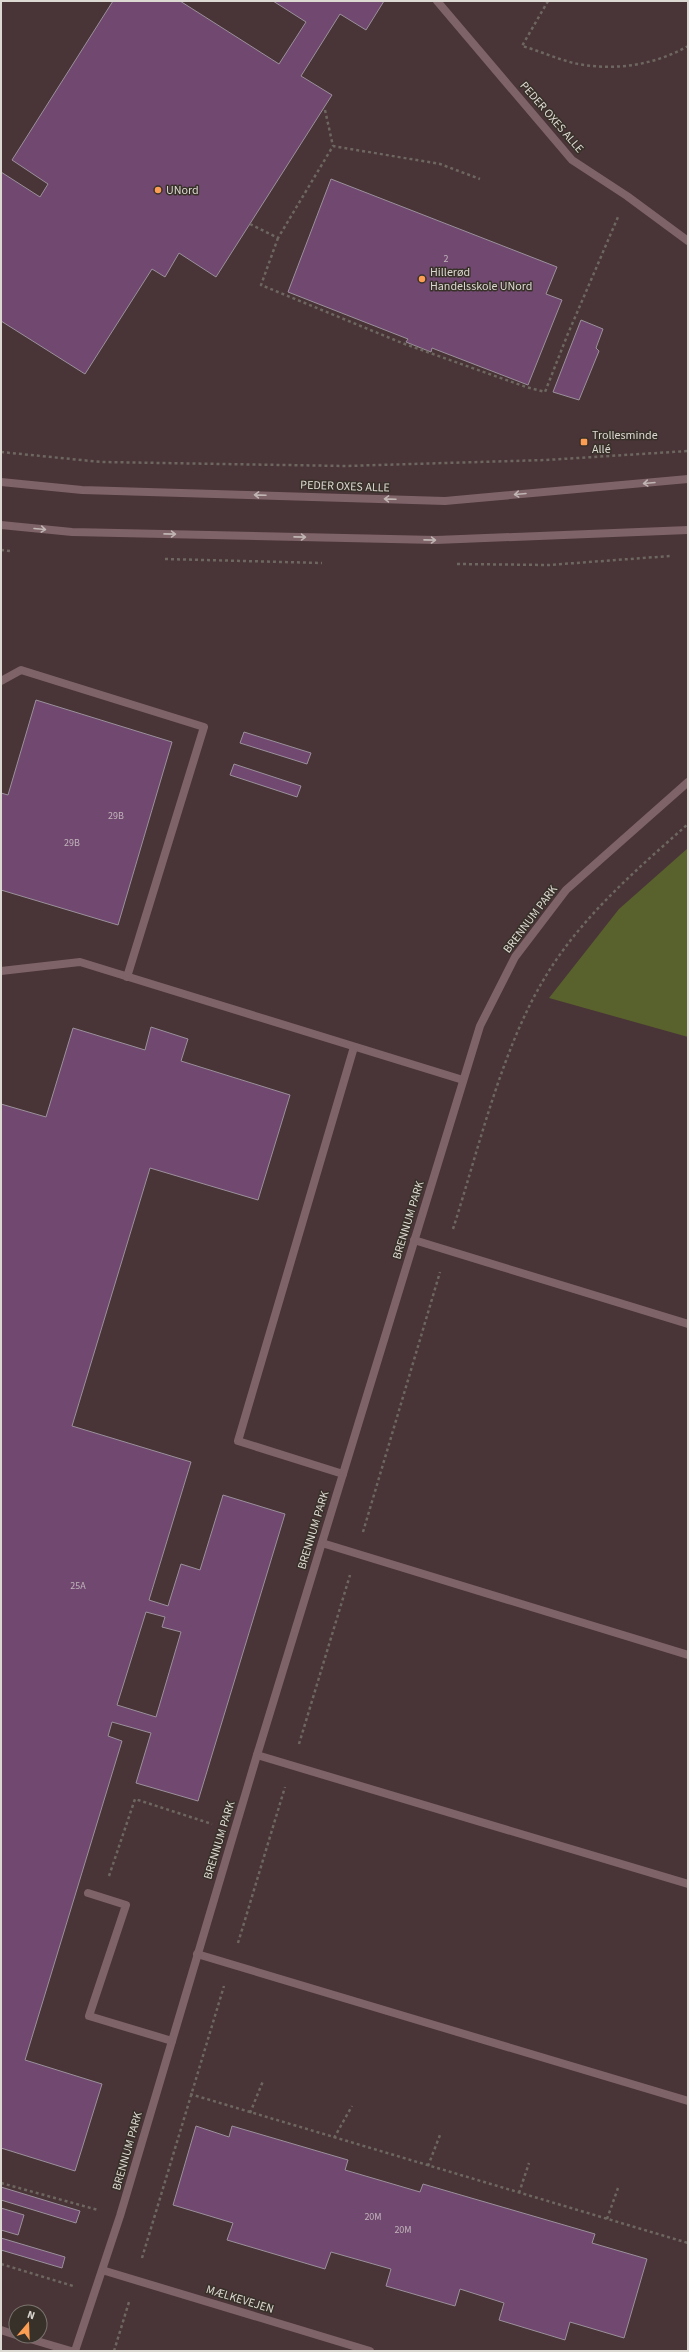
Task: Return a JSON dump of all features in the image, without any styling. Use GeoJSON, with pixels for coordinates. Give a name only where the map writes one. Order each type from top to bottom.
{"type":"FeatureCollection","features":[{"type":"Feature","properties":{"kind":"street","name":"PEDER OXES ALLE"},"geometry":{"type":"LineString","coordinates":[[437,1],[572,160],[627,196],[688,241]]}},
{"type":"Feature","properties":{"kind":"street","name":"PEDER OXES ALLE"},"geometry":{"type":"LineString","coordinates":[[1,482],[82,490],[444,501],[688,480]]}},
{"type":"Feature","properties":{"kind":"street"},"geometry":{"type":"LineString","coordinates":[[1,526],[72,532],[436,540],[688,530]]}},
{"type":"Feature","properties":{"kind":"street"},"geometry":{"type":"LineString","coordinates":[[1,682],[21,670],[204,727],[127,977]]}},
{"type":"Feature","properties":{"kind":"street","name":"BRENNUM PARK"},"geometry":{"type":"LineString","coordinates":[[75,2351],[96,2293],[120,2216],[234,1830],[480,1026],[515,957],[566,890],[688,782]]}},
{"type":"Feature","properties":{"kind":"street"},"geometry":{"type":"LineString","coordinates":[[1,971],[80,962],[463,1080]]}},
{"type":"Feature","properties":{"kind":"street"},"geometry":{"type":"LineString","coordinates":[[343,1474],[238,1441],[354,1047]]}},
{"type":"Feature","properties":{"kind":"street"},"geometry":{"type":"LineString","coordinates":[[414,1240],[688,1324]]}},
{"type":"Feature","properties":{"kind":"street"},"geometry":{"type":"LineString","coordinates":[[322,1543],[688,1655]]}},
{"type":"Feature","properties":{"kind":"street"},"geometry":{"type":"LineString","coordinates":[[257,1755],[688,1884]]}},
{"type":"Feature","properties":{"kind":"street"},"geometry":{"type":"LineString","coordinates":[[88,1893],[126,1905],[89,2016],[172,2041]]}},
{"type":"Feature","properties":{"kind":"street"},"geometry":{"type":"LineString","coordinates":[[197,1954],[688,2101]]}},
{"type":"Feature","properties":{"kind":"street","name":"MÆLKEVEJEN"},"geometry":{"type":"LineString","coordinates":[[102,2270],[370,2351]]}},
{"type":"Feature","properties":{"kind":"street"},"geometry":{"type":"LineString","coordinates":[[47,2344],[71,2351]]}},
{"type":"Feature","properties":{"kind":"path"},"geometry":{"type":"LineString","coordinates":[[548,1],[522,46],[578,64],[617,67],[642,64],[688,46]]}},
{"type":"Feature","properties":{"kind":"path"},"geometry":{"type":"LineString","coordinates":[[325,110],[334,146],[278,238],[261,285],[402,343],[526,387],[546,392],[567,336],[627,196]]}},
{"type":"Feature","properties":{"kind":"path"},"geometry":{"type":"LineString","coordinates":[[334,146],[440,164],[480,179]]}},
{"type":"Feature","properties":{"kind":"path"},"geometry":{"type":"LineString","coordinates":[[250,224],[278,238]]}},
{"type":"Feature","properties":{"kind":"path"},"geometry":{"type":"LineString","coordinates":[[1,452],[101,462],[345,466],[546,460],[688,451]]}},
{"type":"Feature","properties":{"kind":"path"},"geometry":{"type":"LineString","coordinates":[[102,1897],[135,1799],[234,1830]]}},
{"type":"Feature","properties":{"kind":"path"},"geometry":{"type":"LineString","coordinates":[[250,2113],[263,2081]]}},
{"type":"Feature","properties":{"kind":"path"},"geometry":{"type":"LineString","coordinates":[[190,2094],[688,2243]]}},
{"type":"Feature","properties":{"kind":"path"},"geometry":{"type":"LineString","coordinates":[[334,2138],[352,2106]]}},
{"type":"Feature","properties":{"kind":"path"},"geometry":{"type":"LineString","coordinates":[[428,2166],[440,2135]]}},
{"type":"Feature","properties":{"kind":"path"},"geometry":{"type":"LineString","coordinates":[[519,2193],[529,2163]]}},
{"type":"Feature","properties":{"kind":"path"},"geometry":{"type":"LineString","coordinates":[[1,2183],[120,2216]]}},
{"type":"Feature","properties":{"kind":"path"},"geometry":{"type":"LineString","coordinates":[[607,2219],[618,2188]]}},
{"type":"Feature","properties":{"kind":"path"},"geometry":{"type":"LineString","coordinates":[[1,2264],[96,2293]]}},
{"type":"Feature","properties":{"kind":"shaded area"},"geometry":{"type":"Polygon","coordinates":[[[1,1],[688,1],[688,2351],[1,2351],[1,1]]]}},
{"type":"Feature","properties":{"kind":"green space"},"geometry":{"type":"Polygon","coordinates":[[[688,848],[688,1037],[549,998],[619,909],[688,848]]]}},
{"type":"Feature","properties":{"kind":"building","name":"UNord"},"geometry":{"type":"Polygon","coordinates":[[[113,1],[180,1],[279,64],[306,22],[273,1],[384,1],[366,30],[340,14],[301,76],[332,95],[216,277],[179,253],[165,277],[152,269],[85,374],[1,321],[1,172],[40,197],[48,184],[12,160],[113,1]]]}},
{"type":"Feature","properties":{"kind":"building","name":"Hillerød Handelsskole UNord"},"geometry":{"type":"Polygon","coordinates":[[[331,179],[557,267],[546,294],[562,300],[528,385],[432,348],[431,352],[406,342],[408,339],[288,292],[331,179]]]}},
{"type":"Feature","properties":{"kind":"building"},"geometry":{"type":"Polygon","coordinates":[[[581,320],[603,329],[596,348],[599,351],[579,400],[553,392],[581,320]]]}},
{"type":"Feature","properties":{"kind":"building"},"geometry":{"type":"Polygon","coordinates":[[[36,700],[172,742],[118,925],[1,890],[1,793],[8,795],[36,700]]]}},
{"type":"Feature","properties":{"kind":"building"},"geometry":{"type":"Polygon","coordinates":[[[244,732],[311,753],[307,764],[240,743],[244,732]]]}},
{"type":"Feature","properties":{"kind":"building"},"geometry":{"type":"Polygon","coordinates":[[[234,764],[301,786],[297,797],[230,775],[234,764]]]}},
{"type":"Feature","properties":{"kind":"building"},"geometry":{"type":"Polygon","coordinates":[[[151,1027],[188,1039],[181,1061],[290,1095],[258,1200],[150,1168],[72,1426],[191,1462],[149,1600],[168,1606],[181,1564],[200,1570],[223,1495],[285,1514],[198,1801],[136,1783],[151,1733],[112,1722],[108,1736],[122,1741],[25,2060],[102,2084],[75,2171],[1,2148],[1,1104],[46,1117],[73,1028],[145,1050],[151,1027]],[[146,1612],[117,1705],[156,1717],[181,1632],[162,1627],[165,1617],[146,1612]]]}},
{"type":"Feature","properties":{"kind":"building"},"geometry":{"type":"Polygon","coordinates":[[[196,2126],[229,2137],[232,2126],[348,2160],[345,2170],[420,2192],[423,2184],[595,2234],[592,2243],[647,2259],[624,2338],[570,2322],[565,2340],[499,2320],[504,2303],[460,2289],[455,2306],[386,2286],[391,2269],[331,2252],[325,2269],[227,2240],[233,2223],[173,2205],[196,2126]]]}},
{"type":"Feature","properties":{"kind":"building"},"geometry":{"type":"Polygon","coordinates":[[[1,2187],[80,2211],[76,2223],[1,2200],[1,2187]]]}},
{"type":"Feature","properties":{"kind":"building"},"geometry":{"type":"Polygon","coordinates":[[[1,2208],[24,2215],[18,2235],[1,2230],[1,2208]]]}},
{"type":"Feature","properties":{"kind":"building"},"geometry":{"type":"Polygon","coordinates":[[[1,2238],[65,2257],[62,2268],[1,2250],[1,2238]]]}},
{"type":"Feature","properties":{"kind":"place","name":"UNord"},"geometry":{"type":"Point","coordinates":[158,190]}},
{"type":"Feature","properties":{"kind":"place","name":"Hillerød Handelsskole UNord"},"geometry":{"type":"Point","coordinates":[422,279]}},
{"type":"Feature","properties":{"kind":"place","name":"Trollesminde Allé"},"geometry":{"type":"Point","coordinates":[584,442]}}]}
